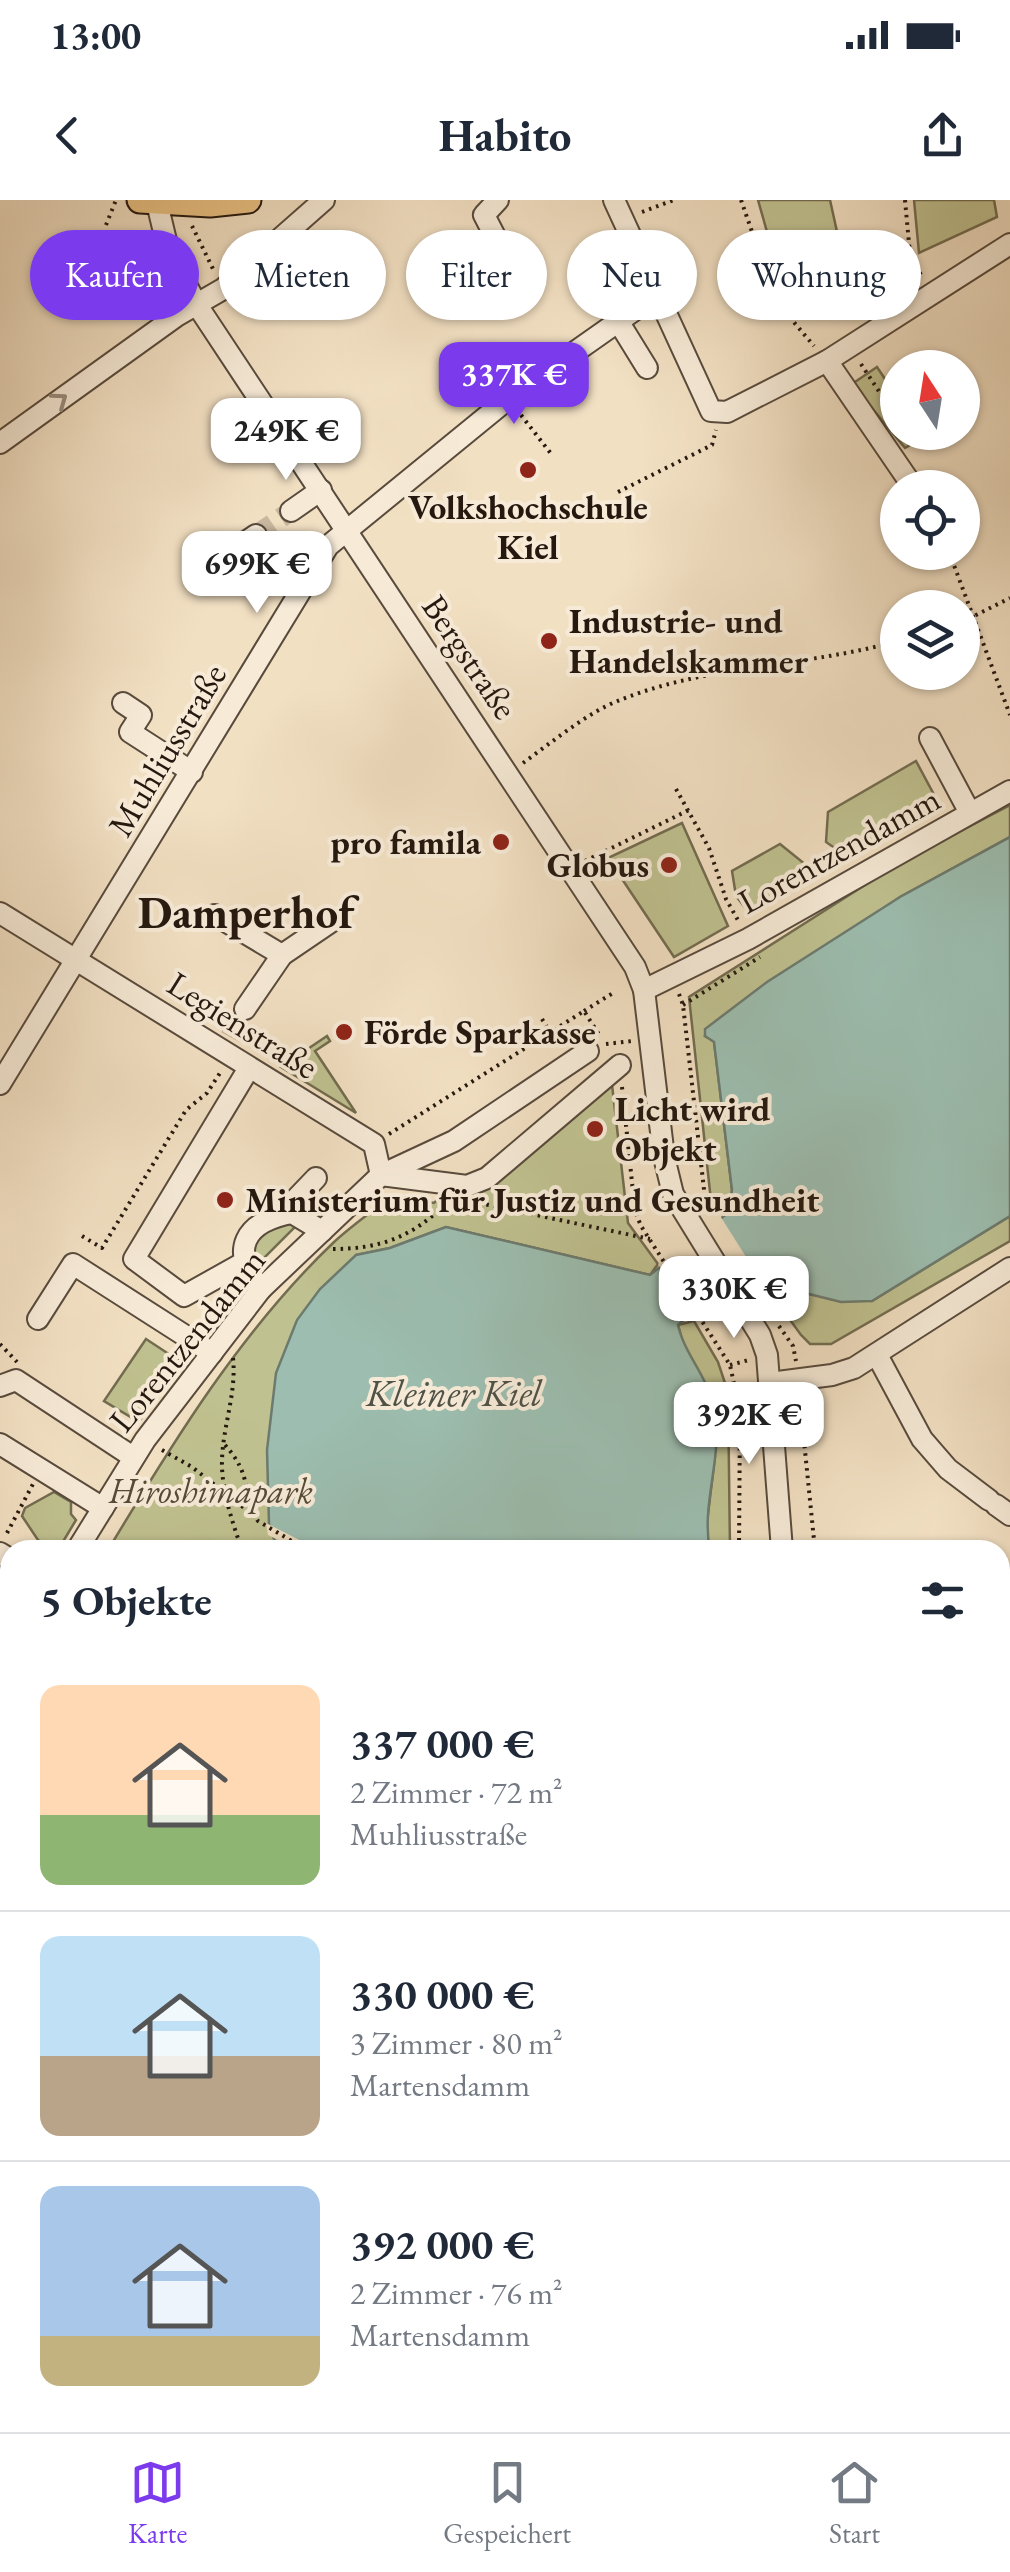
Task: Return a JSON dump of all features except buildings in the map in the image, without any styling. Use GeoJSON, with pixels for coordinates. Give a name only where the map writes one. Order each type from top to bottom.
{"type":"FeatureCollection","features":[{"type":"Feature","properties":{"kind":"main road"},"geometry":{"type":"LineString","coordinates":[[149,201],[187,204],[248,200]]}},
{"type":"Feature","properties":{"kind":"street"},"geometry":{"type":"LineString","coordinates":[[290,230],[324,200]]}},
{"type":"Feature","properties":{"kind":"street"},"geometry":{"type":"LineString","coordinates":[[492,230],[484,215],[498,200]]}},
{"type":"Feature","properties":{"kind":"street","name":"Bergstraße"},"geometry":{"type":"LineString","coordinates":[[149,201],[160,230]]}},
{"type":"Feature","properties":{"kind":"street"},"geometry":{"type":"LineString","coordinates":[[668,320],[714,419],[827,362],[1010,244]]}},
{"type":"Feature","properties":{"kind":"street","name":"Bergstraße"},"geometry":{"type":"LineString","coordinates":[[199,308],[624,945],[644,990],[672,1194],[760,1335],[767,1355],[781,1540]]}},
{"type":"Feature","properties":{"kind":"street"},"geometry":{"type":"LineString","coordinates":[[0,443],[176,320]]}},
{"type":"Feature","properties":{"kind":"street","name":"Muhliusstraße"},"geometry":{"type":"LineString","coordinates":[[0,1084],[328,546],[508,399],[621,320]]}},
{"type":"Feature","properties":{"kind":"street"},"geometry":{"type":"LineString","coordinates":[[618,322],[647,368]]}},
{"type":"Feature","properties":{"kind":"street"},"geometry":{"type":"LineString","coordinates":[[827,362],[901,470]]}},
{"type":"Feature","properties":{"kind":"street"},"geometry":{"type":"LineString","coordinates":[[290,511],[322,490]]}},
{"type":"Feature","properties":{"kind":"street"},"geometry":{"type":"LineString","coordinates":[[209,567],[256,535]]}},
{"type":"Feature","properties":{"kind":"street"},"geometry":{"type":"LineString","coordinates":[[122,703],[141,715],[130,732],[192,772]]}},
{"type":"Feature","properties":{"kind":"street"},"geometry":{"type":"LineString","coordinates":[[930,738],[970,813]]}},
{"type":"Feature","properties":{"kind":"street","name":"Lorentzendamm"},"geometry":{"type":"LineString","coordinates":[[644,990],[748,939],[1010,791]]}},
{"type":"Feature","properties":{"kind":"street","name":"Legienstraße"},"geometry":{"type":"LineString","coordinates":[[0,912],[233,1053],[374,1144]]}},
{"type":"Feature","properties":{"kind":"street"},"geometry":{"type":"LineString","coordinates":[[215,914],[282,954]]}},
{"type":"Feature","properties":{"kind":"street"},"geometry":{"type":"LineString","coordinates":[[245,1009],[282,954],[335,918]]}},
{"type":"Feature","properties":{"kind":"street","name":"Lorentzendamm"},"geometry":{"type":"LineString","coordinates":[[83,1540],[139,1449],[222,1352],[261,1289],[323,1240],[381,1176],[454,1141],[597,1048]]}},
{"type":"Feature","properties":{"kind":"street"},"geometry":{"type":"LineString","coordinates":[[233,1053],[134,1259],[184,1296],[243,1262]]}},
{"type":"Feature","properties":{"kind":"street"},"geometry":{"type":"LineString","coordinates":[[374,1144],[381,1176],[467,1186],[487,1178],[620,1065]]}},
{"type":"Feature","properties":{"kind":"street"},"geometry":{"type":"LineString","coordinates":[[292,1214],[293,1202],[316,1178]]}},
{"type":"Feature","properties":{"kind":"street"},"geometry":{"type":"LineString","coordinates":[[261,1289],[248,1275],[243,1262],[246,1238],[269,1218],[292,1214],[323,1240]]}},
{"type":"Feature","properties":{"kind":"street"},"geometry":{"type":"LineString","coordinates":[[38,1319],[73,1264],[222,1352]]}},
{"type":"Feature","properties":{"kind":"street"},"geometry":{"type":"LineString","coordinates":[[770,1383],[832,1375],[854,1368],[1010,1268]]}},
{"type":"Feature","properties":{"kind":"street"},"geometry":{"type":"LineString","coordinates":[[877,1355],[922,1438],[948,1469],[998,1507]]}},
{"type":"Feature","properties":{"kind":"street"},"geometry":{"type":"LineString","coordinates":[[0,1386],[16,1380],[139,1449]]}},
{"type":"Feature","properties":{"kind":"street"},"geometry":{"type":"LineString","coordinates":[[0,1444],[103,1508]]}},
{"type":"Feature","properties":{"kind":"path"},"geometry":{"type":"LineString","coordinates":[[106,225],[116,200]]}},
{"type":"Feature","properties":{"kind":"path"},"geometry":{"type":"LineString","coordinates":[[619,210],[674,200]]}},
{"type":"Feature","properties":{"kind":"path"},"geometry":{"type":"LineString","coordinates":[[743,200],[776,301],[827,362]]}},
{"type":"Feature","properties":{"kind":"path"},"geometry":{"type":"LineString","coordinates":[[905,200],[910,254],[932,294]]}},
{"type":"Feature","properties":{"kind":"path"},"geometry":{"type":"LineString","coordinates":[[187,204],[194,230],[219,281]]}},
{"type":"Feature","properties":{"kind":"path"},"geometry":{"type":"LineString","coordinates":[[850,348],[880,393]]}},
{"type":"Feature","properties":{"kind":"path"},"geometry":{"type":"LineString","coordinates":[[508,399],[552,455]]}},
{"type":"Feature","properties":{"kind":"path"},"geometry":{"type":"LineString","coordinates":[[618,492],[712,445],[714,419]]}},
{"type":"Feature","properties":{"kind":"path"},"geometry":{"type":"LineString","coordinates":[[980,615],[1010,598]]}},
{"type":"Feature","properties":{"kind":"path"},"geometry":{"type":"LineString","coordinates":[[980,640],[1010,715]]}},
{"type":"Feature","properties":{"kind":"path"},"geometry":{"type":"LineString","coordinates":[[510,772],[616,701],[731,669],[880,644]]}},
{"type":"Feature","properties":{"kind":"path"},"geometry":{"type":"LineString","coordinates":[[676,789],[709,848],[726,899],[748,939]]}},
{"type":"Feature","properties":{"kind":"path"},"geometry":{"type":"LineString","coordinates":[[572,867],[689,810]]}},
{"type":"Feature","properties":{"kind":"path"},"geometry":{"type":"LineString","coordinates":[[673,975],[684,1005],[707,1212]]}},
{"type":"Feature","properties":{"kind":"path"},"geometry":{"type":"LineString","coordinates":[[374,1144],[613,993]]}},
{"type":"Feature","properties":{"kind":"path"},"geometry":{"type":"LineString","coordinates":[[584,1010],[597,1048]]}},
{"type":"Feature","properties":{"kind":"path"},"geometry":{"type":"LineString","coordinates":[[542,1019],[550,1032]]}},
{"type":"Feature","properties":{"kind":"path"},"geometry":{"type":"LineString","coordinates":[[527,1030],[535,1042]]}},
{"type":"Feature","properties":{"kind":"path"},"geometry":{"type":"LineString","coordinates":[[673,1038],[687,1036]]}},
{"type":"Feature","properties":{"kind":"path"},"geometry":{"type":"LineString","coordinates":[[619,1042],[631,1041]]}},
{"type":"Feature","properties":{"kind":"path"},"geometry":{"type":"LineString","coordinates":[[82,1236],[102,1248],[186,1110],[207,1093],[233,1053]]}},
{"type":"Feature","properties":{"kind":"path"},"geometry":{"type":"LineString","coordinates":[[620,1065],[635,1211],[730,1366],[740,1412],[739,1540]]}},
{"type":"Feature","properties":{"kind":"path"},"geometry":{"type":"LineString","coordinates":[[470,1201],[650,1239]]}},
{"type":"Feature","properties":{"kind":"path"},"geometry":{"type":"LineString","coordinates":[[323,1240],[374,1246],[418,1230],[437,1212]]}},
{"type":"Feature","properties":{"kind":"path"},"geometry":{"type":"LineString","coordinates":[[222,1352],[235,1378],[222,1464],[238,1539]]}},
{"type":"Feature","properties":{"kind":"path"},"geometry":{"type":"LineString","coordinates":[[800,1397],[814,1540]]}},
{"type":"Feature","properties":{"kind":"path"},"geometry":{"type":"LineString","coordinates":[[225,1445],[246,1476],[254,1515]]}},
{"type":"Feature","properties":{"kind":"path"},"geometry":{"type":"LineString","coordinates":[[139,1449],[192,1467],[268,1528],[289,1540]]}},
{"type":"Feature","properties":{"kind":"path"},"geometry":{"type":"LineString","coordinates":[[7,1540],[12,1518],[42,1470]]}},
{"type":"Feature","properties":{"kind":"green space"},"geometry":{"type":"Polygon","coordinates":[[[758,200],[830,200],[837,230],[766,230],[758,200]]]}},
{"type":"Feature","properties":{"kind":"green space"},"geometry":{"type":"Polygon","coordinates":[[[914,200],[994,200],[997,217],[921,252],[921,230],[917,230],[914,200]]]}},
{"type":"Feature","properties":{"kind":"green space"},"geometry":{"type":"Polygon","coordinates":[[[877,367],[880,418],[852,384],[877,367]]]}},
{"type":"Feature","properties":{"kind":"green space"},"geometry":{"type":"Polygon","coordinates":[[[916,761],[939,804],[846,856],[826,842],[828,812],[916,761]]]}},
{"type":"Feature","properties":{"kind":"green space"},"geometry":{"type":"Polygon","coordinates":[[[1010,805],[1010,837],[900,897],[711,1028],[705,1036],[714,1041],[732,1190],[729,1212],[718,1212],[711,1201],[689,997],[898,864],[1010,805]]]}},
{"type":"Feature","properties":{"kind":"green space"},"geometry":{"type":"Polygon","coordinates":[[[682,823],[728,926],[674,957],[608,858],[682,823]]]}},
{"type":"Feature","properties":{"kind":"green space"},"geometry":{"type":"Polygon","coordinates":[[[780,844],[816,873],[755,911],[747,910],[736,896],[732,871],[780,844]]]}},
{"type":"Feature","properties":{"kind":"green space"},"geometry":{"type":"Polygon","coordinates":[[[327,1036],[330,1041],[315,1051],[356,1113],[281,1067],[327,1036]]]}},
{"type":"Feature","properties":{"kind":"green space","name":"Hiroshimapark"},"geometry":{"type":"Polygon","coordinates":[[[611,1076],[628,1223],[658,1264],[650,1275],[446,1227],[390,1248],[356,1255],[269,1524],[275,1540],[114,1540],[210,1389],[268,1313],[333,1243],[393,1195],[434,1203],[453,1183],[478,1193],[517,1165],[611,1076]]]}},
{"type":"Feature","properties":{"kind":"green space"},"geometry":{"type":"Polygon","coordinates":[[[1010,1216],[1010,1241],[831,1344],[810,1344],[754,1270],[757,1258],[772,1261],[810,1294],[872,1301],[1010,1216]]]}},
{"type":"Feature","properties":{"kind":"green space"},"geometry":{"type":"Polygon","coordinates":[[[271,1223],[298,1224],[251,1271],[248,1252],[271,1223]]]}},
{"type":"Feature","properties":{"kind":"green space"},"geometry":{"type":"Polygon","coordinates":[[[694,1321],[718,1362],[728,1392],[730,1540],[708,1540],[715,1456],[678,1325],[694,1321]]]}},
{"type":"Feature","properties":{"kind":"green space"},"geometry":{"type":"Polygon","coordinates":[[[146,1339],[178,1360],[139,1422],[104,1401],[146,1339]]]}},
{"type":"Feature","properties":{"kind":"green space"},"geometry":{"type":"Polygon","coordinates":[[[54,1492],[71,1502],[71,1514],[76,1520],[64,1540],[38,1540],[22,1516],[25,1508],[54,1492]]]}},
{"type":"Feature","properties":{"kind":"water","name":"Kleiner Kiel"},"geometry":{"type":"Polygon","coordinates":[[[1010,837],[1010,1216],[872,1301],[841,1302],[809,1294],[772,1261],[757,1258],[678,1325],[710,1393],[716,1421],[709,1540],[275,1540],[269,1524],[267,1450],[276,1373],[297,1320],[320,1289],[356,1255],[390,1248],[446,1227],[650,1275],[729,1212],[732,1190],[714,1042],[705,1036],[705,1029],[767,982],[900,897],[1010,837]]]}},
{"type":"Feature","properties":{"kind":"pier"},"geometry":{"type":"Polygon","coordinates":[[[719,1214],[753,1268],[693,1319],[658,1264],[719,1214]]]}},
{"type":"Feature","properties":{"kind":"pier"},"geometry":{"type":"Polygon","coordinates":[[[266,1523],[299,1540],[278,1540],[268,1535],[266,1523]]]}},
{"type":"Feature","properties":{"kind":"tunnel"},"geometry":{"type":"LineString","coordinates":[[256,535],[291,511]]}},
{"type":"Feature","properties":{"kind":"tunnel"},"geometry":{"type":"LineString","coordinates":[[230,1037],[245,1009]]}},
{"type":"Feature","properties":{"kind":"place","name":"Volkshochschule Kiel"},"geometry":{"type":"Point","coordinates":[528,470]}},
{"type":"Feature","properties":{"kind":"place","name":"Industrie- und Handelskammer"},"geometry":{"type":"Point","coordinates":[549,641]}},
{"type":"Feature","properties":{"kind":"place","name":"pro famila"},"geometry":{"type":"Point","coordinates":[501,842]}},
{"type":"Feature","properties":{"kind":"place","name":"Globus"},"geometry":{"type":"Point","coordinates":[669,865]}},
{"type":"Feature","properties":{"kind":"place","name":"Förde Sparkasse"},"geometry":{"type":"Point","coordinates":[344,1032]}},
{"type":"Feature","properties":{"kind":"place","name":"Licht wird Objekt"},"geometry":{"type":"Point","coordinates":[595,1129]}},
{"type":"Feature","properties":{"kind":"place","name":"Ministerium für Justiz und Gesundheit"},"geometry":{"type":"Point","coordinates":[225,1200]}},
{"type":"Feature","properties":{"kind":"district","name":"Damperhof"},"geometry":{"type":"Point","coordinates":[246,912]}}]}
